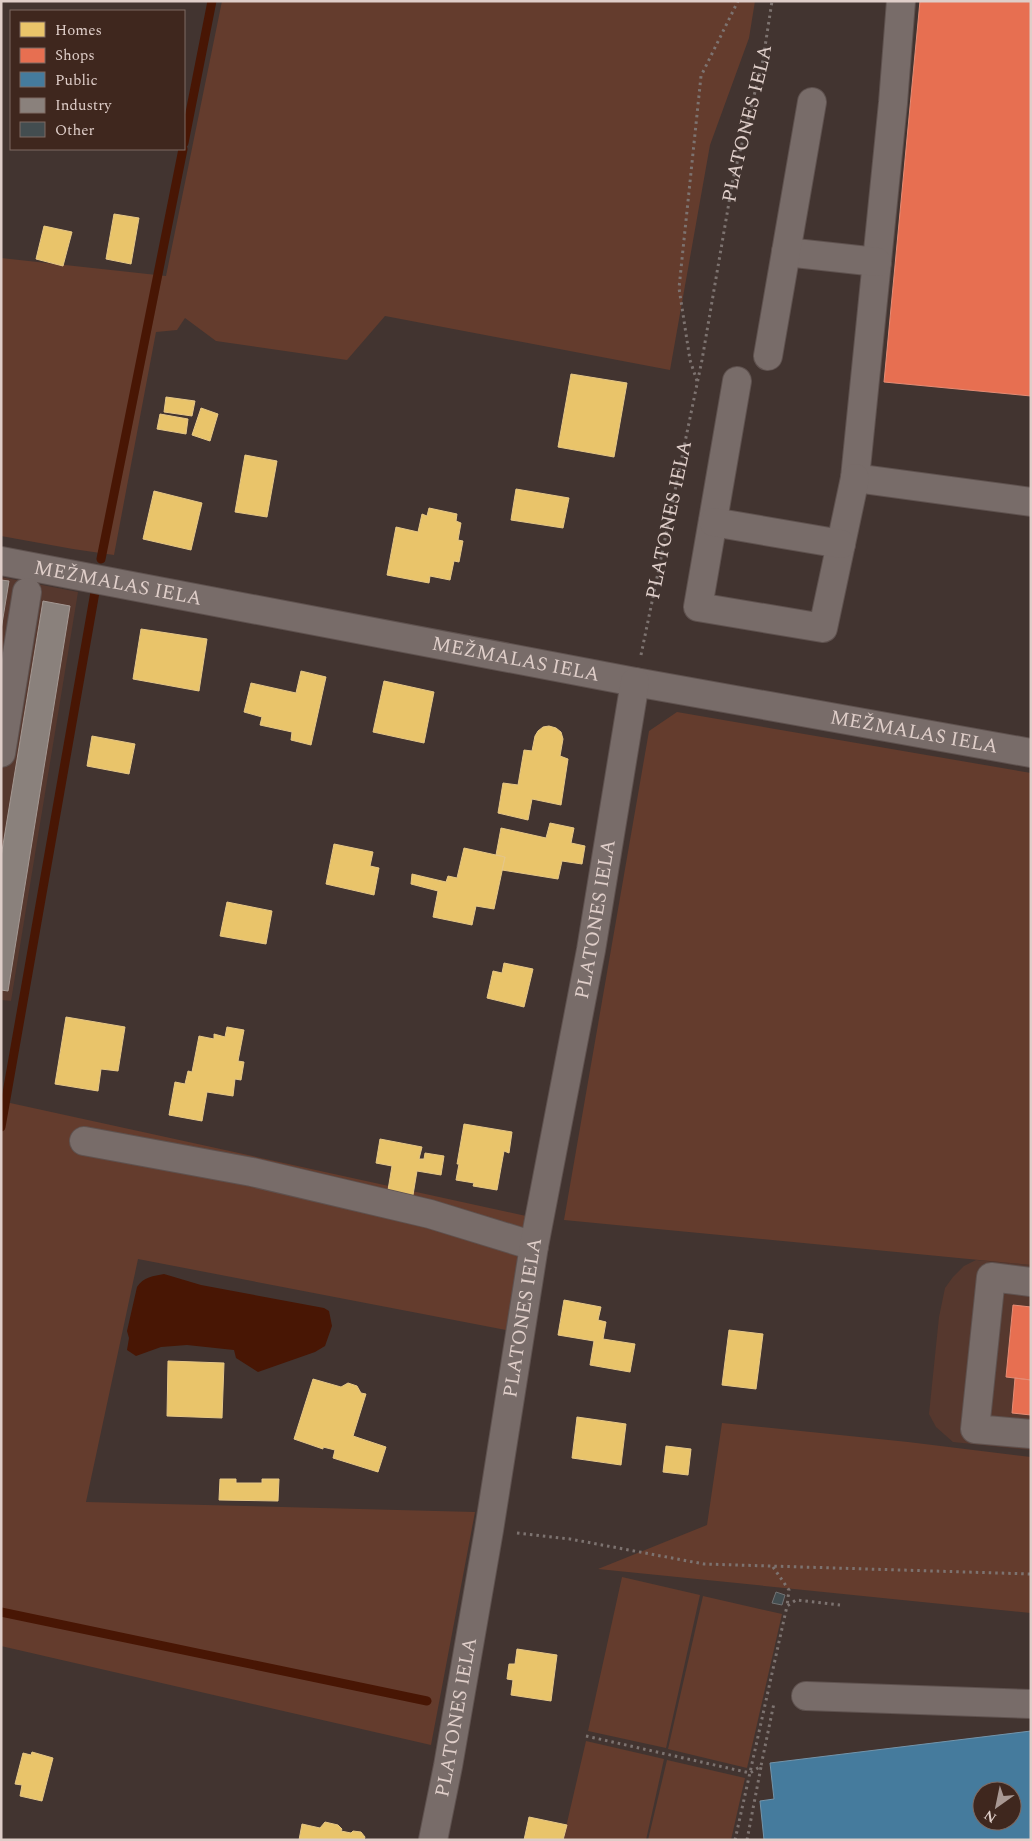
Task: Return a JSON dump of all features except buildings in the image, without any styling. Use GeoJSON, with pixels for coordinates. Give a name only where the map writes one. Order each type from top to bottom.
{"type":"FeatureCollection","features":[{"type":"Feature","properties":{"kind":"street"},"geometry":{"type":"LineString","coordinates":[[737,381],[698,607],[823,628],[855,478],[901,1]]}},
{"type":"Feature","properties":{"kind":"street"},"geometry":{"type":"LineString","coordinates":[[768,356],[812,102]]}},
{"type":"Feature","properties":{"kind":"street"},"geometry":{"type":"LineString","coordinates":[[786,252],[877,262]]}},
{"type":"Feature","properties":{"kind":"street"},"geometry":{"type":"LineString","coordinates":[[855,478],[1031,502]]}},
{"type":"Feature","properties":{"kind":"street"},"geometry":{"type":"LineString","coordinates":[[713,522],[841,544]]}},
{"type":"Feature","properties":{"kind":"street","name":"MEŽMALAS IELA"},"geometry":{"type":"LineString","coordinates":[[1,561],[635,682],[1031,753]]}},
{"type":"Feature","properties":{"kind":"street"},"geometry":{"type":"LineString","coordinates":[[1,753],[27,592]]}},
{"type":"Feature","properties":{"kind":"street","name":"PLATONES IELA"},"geometry":{"type":"LineString","coordinates":[[433,1840],[448,1766],[489,1530],[534,1246],[590,950],[635,682]]}},
{"type":"Feature","properties":{"kind":"street"},"geometry":{"type":"LineString","coordinates":[[84,1141],[252,1172],[421,1211],[534,1246]]}},
{"type":"Feature","properties":{"kind":"street"},"geometry":{"type":"LineString","coordinates":[[1031,1282],[991,1277],[974,1429],[1031,1434]]}},
{"type":"Feature","properties":{"kind":"street"},"geometry":{"type":"LineString","coordinates":[[806,1696],[1031,1704]]}},
{"type":"Feature","properties":{"kind":"path"},"geometry":{"type":"LineString","coordinates":[[698,383],[690,360],[679,288],[701,76],[738,1]]}},
{"type":"Feature","properties":{"kind":"path","name":"PLATONES IELA"},"geometry":{"type":"LineString","coordinates":[[635,682],[698,383],[733,178],[763,60],[772,1]]}},
{"type":"Feature","properties":{"kind":"path"},"geometry":{"type":"LineString","coordinates":[[489,1530],[570,1539],[704,1564],[1031,1574]]}},
{"type":"Feature","properties":{"kind":"path"},"geometry":{"type":"LineString","coordinates":[[735,1840],[787,1606],[788,1590],[773,1566]]}},
{"type":"Feature","properties":{"kind":"path"},"geometry":{"type":"LineString","coordinates":[[787,1606],[796,1600],[840,1605]]}},
{"type":"Feature","properties":{"kind":"path"},"geometry":{"type":"LineString","coordinates":[[747,1840],[774,1703]]}},
{"type":"Feature","properties":{"kind":"path"},"geometry":{"type":"LineString","coordinates":[[586,1736],[750,1773],[761,1766]]}},
{"type":"Feature","properties":{"kind":"shaded area"},"geometry":{"type":"Polygon","coordinates":[[[222,1],[755,1],[749,38],[710,145],[670,370],[385,316],[347,360],[216,341],[185,318],[177,330],[156,332],[114,555],[1,536],[1,258],[166,276],[222,1]]]}},
{"type":"Feature","properties":{"kind":"shaded area"},"geometry":{"type":"Polygon","coordinates":[[[1,577],[78,592],[11,1001],[1,1000],[1,577]]]}},
{"type":"Feature","properties":{"kind":"shaded area"},"geometry":{"type":"Polygon","coordinates":[[[677,712],[1031,773],[1031,1265],[564,1220],[649,731],[677,712]]]}},
{"type":"Feature","properties":{"kind":"shaded area"},"geometry":{"type":"Polygon","coordinates":[[[1,1101],[526,1216],[506,1330],[138,1259],[86,1502],[475,1512],[431,1745],[1,1646],[1,1101]]]}},
{"type":"Feature","properties":{"kind":"shaded area"},"geometry":{"type":"Polygon","coordinates":[[[976,1260],[1031,1265],[1031,1450],[953,1442],[936,1427],[929,1414],[939,1317],[945,1288],[964,1266],[976,1260]]]}},
{"type":"Feature","properties":{"kind":"shaded area"},"geometry":{"type":"Polygon","coordinates":[[[164,1274],[201,1285],[324,1308],[329,1311],[332,1326],[325,1346],[315,1352],[258,1372],[236,1358],[234,1350],[187,1345],[161,1347],[136,1356],[127,1350],[129,1338],[127,1331],[137,1287],[146,1279],[164,1274]]]}},
{"type":"Feature","properties":{"kind":"shaded area"},"geometry":{"type":"Polygon","coordinates":[[[722,1423],[1031,1457],[1031,1613],[598,1569],[707,1525],[722,1423]]]}},
{"type":"Feature","properties":{"kind":"shaded area"},"geometry":{"type":"Polygon","coordinates":[[[622,1577],[700,1595],[666,1748],[588,1731],[622,1577]]]}},
{"type":"Feature","properties":{"kind":"shaded area"},"geometry":{"type":"Polygon","coordinates":[[[703,1596],[782,1614],[747,1768],[668,1749],[703,1596]]]}},
{"type":"Feature","properties":{"kind":"shaded area"},"geometry":{"type":"Polygon","coordinates":[[[586,1741],[664,1759],[646,1840],[563,1840],[586,1741]]]}},
{"type":"Feature","properties":{"kind":"shaded area"},"geometry":{"type":"Polygon","coordinates":[[[667,1760],[745,1778],[731,1840],[648,1840],[667,1760]]]}},
{"type":"Feature","properties":{"kind":"waterway"},"geometry":{"type":"LineString","coordinates":[[185,138],[212,1]]}},
{"type":"Feature","properties":{"kind":"waterway"},"geometry":{"type":"LineString","coordinates":[[101,559],[183,150]]}},
{"type":"Feature","properties":{"kind":"waterway"},"geometry":{"type":"LineString","coordinates":[[1,1127],[95,592]]}},
{"type":"Feature","properties":{"kind":"waterway"},"geometry":{"type":"LineString","coordinates":[[1,1612],[427,1701]]}}]}
